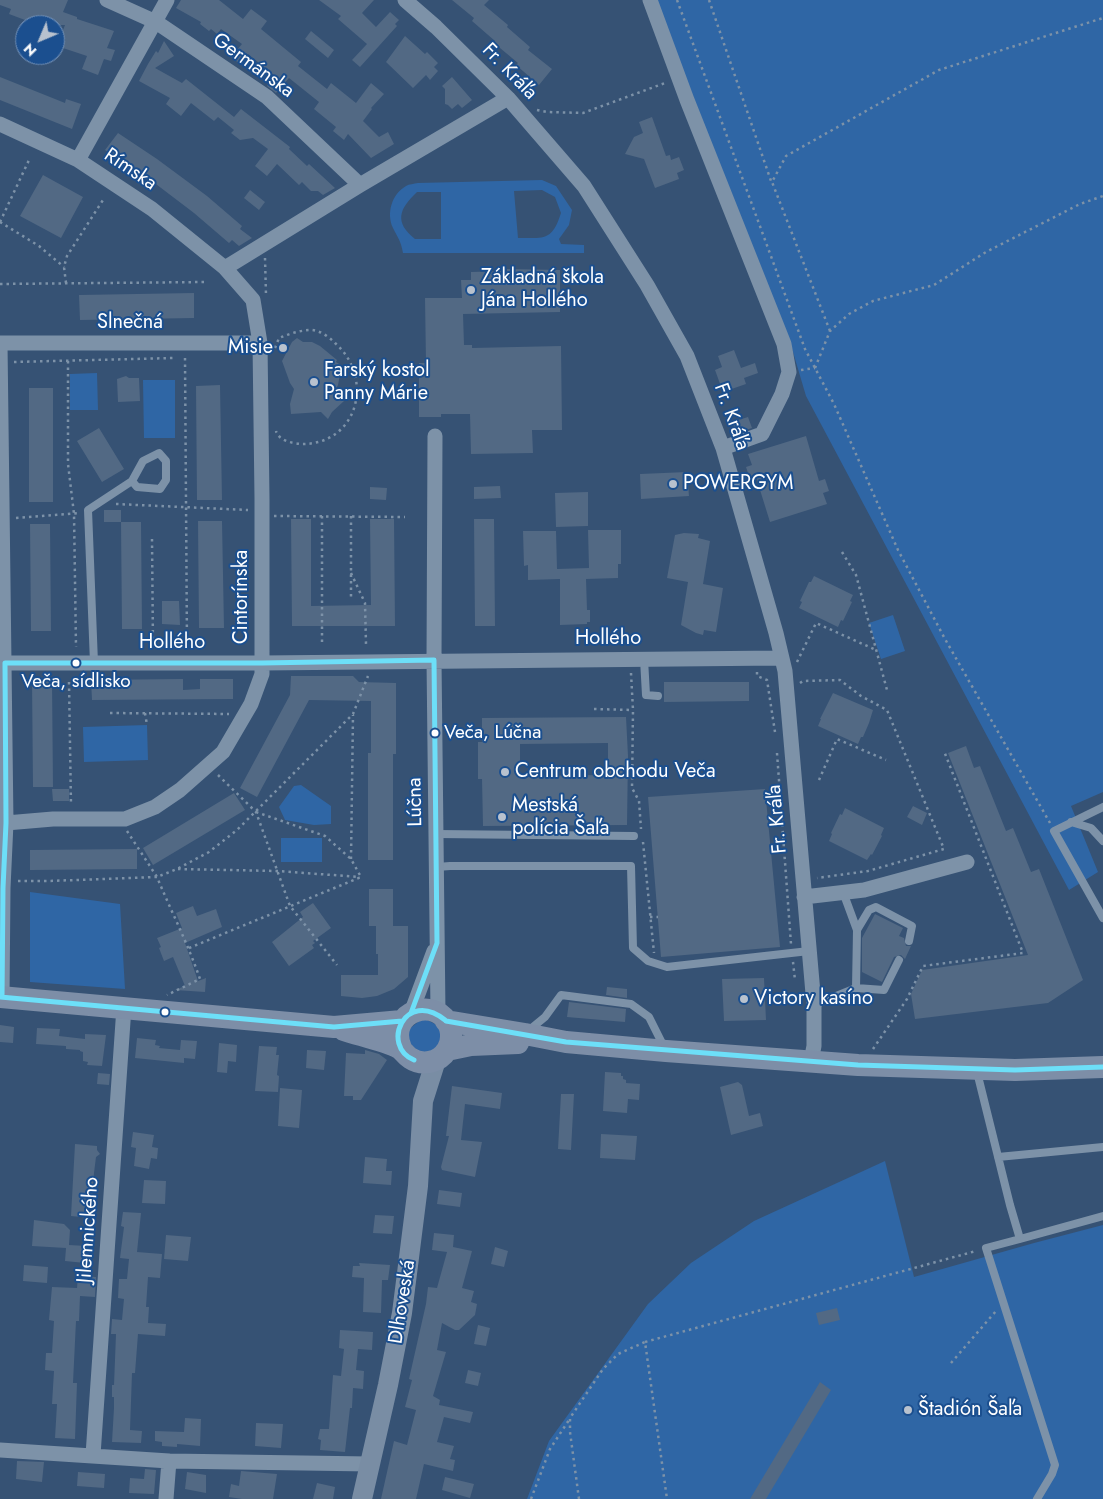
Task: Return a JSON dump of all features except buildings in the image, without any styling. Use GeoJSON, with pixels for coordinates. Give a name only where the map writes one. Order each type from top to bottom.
{"type":"FeatureCollection","features":[{"type":"Feature","properties":{"kind":"main road"},"geometry":{"type":"LineString","coordinates":[[1,997],[334,1027],[407,1017],[428,1010],[442,1017],[566,1042],[666,1051],[858,1065],[1016,1070],[1103,1067]]}},
{"type":"Feature","properties":{"kind":"main road"},"geometry":{"type":"LineString","coordinates":[[406,1054],[398,1038],[399,1026],[407,1017]]}},
{"type":"Feature","properties":{"kind":"main road"},"geometry":{"type":"LineString","coordinates":[[442,1017],[451,1036],[442,1055]]}},
{"type":"Feature","properties":{"kind":"main road"},"geometry":{"type":"LineString","coordinates":[[334,1027],[426,1063],[442,1055],[472,1045],[566,1042]]}},
{"type":"Feature","properties":{"kind":"main road","name":"Dlhoveská"},"geometry":{"type":"LineString","coordinates":[[406,1054],[423,1101]]}},
{"type":"Feature","properties":{"kind":"main road","name":"Dlhoveská"},"geometry":{"type":"LineString","coordinates":[[362,1499],[402,1313],[418,1186],[423,1101],[442,1055]]}},
{"type":"Feature","properties":{"kind":"street","name":"Germánska"},"geometry":{"type":"LineString","coordinates":[[107,0],[156,22],[267,96],[360,185]]}},
{"type":"Feature","properties":{"kind":"street"},"geometry":{"type":"LineString","coordinates":[[78,160],[168,0]]}},
{"type":"Feature","properties":{"kind":"street","name":"Fr. Kráľa"},"geometry":{"type":"LineString","coordinates":[[405,0],[436,27],[512,103],[584,186],[647,285],[687,356],[723,448],[776,633],[785,671],[814,1005],[814,1046],[811,1061]]}},
{"type":"Feature","properties":{"kind":"street"},"geometry":{"type":"LineString","coordinates":[[650,0],[678,78],[784,344],[789,372],[782,394],[762,434],[723,448]]}},
{"type":"Feature","properties":{"kind":"street"},"geometry":{"type":"LineString","coordinates":[[225,268],[360,185],[512,103]]}},
{"type":"Feature","properties":{"kind":"street","name":"Rímska"},"geometry":{"type":"LineString","coordinates":[[0,124],[78,160],[152,209],[225,268],[253,300],[260,343]]}},
{"type":"Feature","properties":{"kind":"street"},"geometry":{"type":"LineString","coordinates":[[0,343],[6,823],[2,885],[1,997]]}},
{"type":"Feature","properties":{"kind":"street","name":"Slnečná"},"geometry":{"type":"LineString","coordinates":[[0,343],[260,343]]}},
{"type":"Feature","properties":{"kind":"street","name":"Cintorínska"},"geometry":{"type":"LineString","coordinates":[[6,823],[53,819],[125,819],[155,807],[180,790],[223,752],[251,704],[262,674],[260,343]]}},
{"type":"Feature","properties":{"kind":"street"},"geometry":{"type":"LineString","coordinates":[[434,660],[435,436]]}},
{"type":"Feature","properties":{"kind":"street","name":"Hollého"},"geometry":{"type":"LineString","coordinates":[[3,663],[262,663],[781,658]]}},
{"type":"Feature","properties":{"kind":"street","name":"Lúčna"},"geometry":{"type":"LineString","coordinates":[[434,660],[437,943],[442,1017]]}},
{"type":"Feature","properties":{"kind":"street"},"geometry":{"type":"LineString","coordinates":[[804,897],[864,890],[967,862]]}},
{"type":"Feature","properties":{"kind":"street","name":"Lúčna"},"geometry":{"type":"LineString","coordinates":[[407,1017],[437,943]]}},
{"type":"Feature","properties":{"kind":"street","name":"Jilemnického"},"geometry":{"type":"LineString","coordinates":[[93,1455],[124,1007]]}},
{"type":"Feature","properties":{"kind":"street"},"geometry":{"type":"LineString","coordinates":[[0,1450],[169,1460],[370,1464]]}},
{"type":"Feature","properties":{"kind":"street"},"geometry":{"type":"LineString","coordinates":[[166,1499],[169,1460]]}},
{"type":"Feature","properties":{"kind":"lane"},"geometry":{"type":"LineString","coordinates":[[94,663],[88,510],[132,481],[143,461],[158,453],[166,461],[166,480],[160,489],[137,487],[132,481]]}},
{"type":"Feature","properties":{"kind":"lane"},"geometry":{"type":"LineString","coordinates":[[644,659],[646,695],[658,696]]}},
{"type":"Feature","properties":{"kind":"lane"},"geometry":{"type":"LineString","coordinates":[[1103,807],[1054,831],[1103,918]]}},
{"type":"Feature","properties":{"kind":"lane"},"geometry":{"type":"LineString","coordinates":[[1071,822],[1091,828],[1103,841]]}},
{"type":"Feature","properties":{"kind":"lane"},"geometry":{"type":"LineString","coordinates":[[436,834],[634,836]]}},
{"type":"Feature","properties":{"kind":"lane"},"geometry":{"type":"LineString","coordinates":[[437,867],[631,866],[633,948],[648,961],[668,967],[809,951]]}},
{"type":"Feature","properties":{"kind":"lane"},"geometry":{"type":"LineString","coordinates":[[843,892],[857,930],[856,988]]}},
{"type":"Feature","properties":{"kind":"lane"},"geometry":{"type":"LineString","coordinates":[[857,930],[869,910],[876,908],[912,926],[908,941]]}},
{"type":"Feature","properties":{"kind":"lane"},"geometry":{"type":"LineString","coordinates":[[814,1005],[856,988],[884,990],[899,960]]}},
{"type":"Feature","properties":{"kind":"lane"},"geometry":{"type":"LineString","coordinates":[[525,1034],[545,1017],[561,995],[631,1004],[649,1017],[666,1051]]}},
{"type":"Feature","properties":{"kind":"lane"},"geometry":{"type":"LineString","coordinates":[[977,1069],[1020,1238]]}},
{"type":"Feature","properties":{"kind":"lane"},"geometry":{"type":"LineString","coordinates":[[998,1157],[1103,1148]]}},
{"type":"Feature","properties":{"kind":"lane"},"geometry":{"type":"LineString","coordinates":[[1038,1499],[1055,1465],[986,1248],[1103,1216]]}},
{"type":"Feature","properties":{"kind":"path"},"geometry":{"type":"LineString","coordinates":[[676,0],[805,349],[834,404],[898,550],[945,639],[1054,831]]}},
{"type":"Feature","properties":{"kind":"path"},"geometry":{"type":"LineString","coordinates":[[709,0],[772,182],[830,331]]}},
{"type":"Feature","properties":{"kind":"path"},"geometry":{"type":"LineString","coordinates":[[772,182],[786,156],[939,70],[1103,18]]}},
{"type":"Feature","properties":{"kind":"path"},"geometry":{"type":"LineString","coordinates":[[512,103],[547,112],[583,113],[678,78]]}},
{"type":"Feature","properties":{"kind":"path"},"geometry":{"type":"LineString","coordinates":[[29,160],[0,222],[38,246],[64,267]]}},
{"type":"Feature","properties":{"kind":"path"},"geometry":{"type":"LineString","coordinates":[[815,368],[830,331],[849,314],[873,301],[934,285],[986,252],[1080,204],[1103,196]]}},
{"type":"Feature","properties":{"kind":"path"},"geometry":{"type":"LineString","coordinates":[[66,283],[64,267],[67,256],[103,200]]}},
{"type":"Feature","properties":{"kind":"path"},"geometry":{"type":"LineString","coordinates":[[265,254],[266,299]]}},
{"type":"Feature","properties":{"kind":"path"},"geometry":{"type":"LineString","coordinates":[[0,284],[206,282]]}},
{"type":"Feature","properties":{"kind":"path"},"geometry":{"type":"LineString","coordinates":[[260,343],[274,349],[278,338],[296,332],[314,330],[328,336],[342,348],[354,367],[358,388],[354,411],[350,419],[327,439],[311,444],[291,443],[278,435],[275,428]]}},
{"type":"Feature","properties":{"kind":"path"},"geometry":{"type":"LineString","coordinates":[[12,362],[175,358]]}},
{"type":"Feature","properties":{"kind":"path"},"geometry":{"type":"LineString","coordinates":[[186,646],[185,358],[194,358]]}},
{"type":"Feature","properties":{"kind":"path"},"geometry":{"type":"LineString","coordinates":[[68,361],[68,464],[74,514],[76,647]]}},
{"type":"Feature","properties":{"kind":"path"},"geometry":{"type":"LineString","coordinates":[[98,504],[254,510]]}},
{"type":"Feature","properties":{"kind":"path"},"geometry":{"type":"LineString","coordinates":[[14,518],[74,514],[88,510]]}},
{"type":"Feature","properties":{"kind":"path"},"geometry":{"type":"LineString","coordinates":[[270,516],[405,517]]}},
{"type":"Feature","properties":{"kind":"path"},"geometry":{"type":"LineString","coordinates":[[322,516],[322,644]]}},
{"type":"Feature","properties":{"kind":"path"},"geometry":{"type":"LineString","coordinates":[[350,516],[351,599]]}},
{"type":"Feature","properties":{"kind":"path"},"geometry":{"type":"LineString","coordinates":[[152,539],[153,646]]}},
{"type":"Feature","properties":{"kind":"path"},"geometry":{"type":"LineString","coordinates":[[842,552],[856,575],[887,690]]}},
{"type":"Feature","properties":{"kind":"path"},"geometry":{"type":"LineString","coordinates":[[351,571],[365,602],[366,644]]}},
{"type":"Feature","properties":{"kind":"path"},"geometry":{"type":"LineString","coordinates":[[795,666],[816,623],[876,650]]}},
{"type":"Feature","properties":{"kind":"path"},"geometry":{"type":"LineString","coordinates":[[756,665],[757,676],[767,680],[775,734]]}},
{"type":"Feature","properties":{"kind":"path"},"geometry":{"type":"LineString","coordinates":[[630,669],[633,710],[632,788],[639,801],[654,959]]}},
{"type":"Feature","properties":{"kind":"path"},"geometry":{"type":"LineString","coordinates":[[351,859],[353,714],[368,675]]}},
{"type":"Feature","properties":{"kind":"path"},"geometry":{"type":"LineString","coordinates":[[786,874],[802,873],[814,878],[868,871],[944,849],[887,710],[861,696],[840,680],[803,681],[799,684]]}},
{"type":"Feature","properties":{"kind":"path"},"geometry":{"type":"LineString","coordinates":[[69,682],[71,807]]}},
{"type":"Feature","properties":{"kind":"path"},"geometry":{"type":"LineString","coordinates":[[594,709],[633,710]]}},
{"type":"Feature","properties":{"kind":"path"},"geometry":{"type":"LineString","coordinates":[[110,713],[245,714]]}},
{"type":"Feature","properties":{"kind":"path"},"geometry":{"type":"LineString","coordinates":[[145,713],[148,725]]}},
{"type":"Feature","properties":{"kind":"path"},"geometry":{"type":"LineString","coordinates":[[2,885],[49,881],[157,877],[177,869],[209,852],[237,830],[353,714]]}},
{"type":"Feature","properties":{"kind":"path"},"geometry":{"type":"LineString","coordinates":[[818,780],[837,739],[886,760]]}},
{"type":"Feature","properties":{"kind":"path"},"geometry":{"type":"LineString","coordinates":[[777,752],[795,980]]}},
{"type":"Feature","properties":{"kind":"path"},"geometry":{"type":"LineString","coordinates":[[872,1052],[906,1000],[922,966],[1023,952],[944,752]]}},
{"type":"Feature","properties":{"kind":"path"},"geometry":{"type":"LineString","coordinates":[[207,766],[256,812],[325,836],[351,859],[361,877]]}},
{"type":"Feature","properties":{"kind":"path"},"geometry":{"type":"LineString","coordinates":[[256,812],[290,906],[337,965]]}},
{"type":"Feature","properties":{"kind":"path"},"geometry":{"type":"LineString","coordinates":[[126,830],[157,877],[189,948],[200,979],[166,995]]}},
{"type":"Feature","properties":{"kind":"path"},"geometry":{"type":"LineString","coordinates":[[177,869],[277,871],[361,877]]}},
{"type":"Feature","properties":{"kind":"path"},"geometry":{"type":"LineString","coordinates":[[189,948],[361,877]]}},
{"type":"Feature","properties":{"kind":"path"},"geometry":{"type":"LineString","coordinates":[[650,917],[658,917]]}},
{"type":"Feature","properties":{"kind":"path"},"geometry":{"type":"LineString","coordinates":[[531,1499],[550,1449],[603,1369],[618,1354],[645,1342],[986,1248]]}},
{"type":"Feature","properties":{"kind":"path"},"geometry":{"type":"LineString","coordinates":[[951,1363],[1003,1303]]}},
{"type":"Feature","properties":{"kind":"path"},"geometry":{"type":"LineString","coordinates":[[645,1342],[667,1499]]}},
{"type":"Feature","properties":{"kind":"path"},"geometry":{"type":"LineString","coordinates":[[570,1418],[570,1432],[580,1499]]}},
{"type":"Feature","properties":{"kind":"shaded area"},"geometry":{"type":"Polygon","coordinates":[[[648,0],[1103,0],[1103,792],[1071,806],[1098,872],[1069,890],[806,396],[793,352],[672,63],[648,0]]]}},
{"type":"Feature","properties":{"kind":"shaded area"},"geometry":{"type":"Polygon","coordinates":[[[542,180],[556,186],[572,210],[569,225],[559,239],[561,244],[584,245],[584,253],[403,253],[391,222],[390,210],[394,199],[401,189],[407,185],[418,183],[542,180]],[[542,190],[514,191],[518,238],[546,236],[551,233],[558,222],[561,213],[555,197],[542,190]],[[417,192],[406,204],[401,215],[404,227],[415,239],[441,239],[441,192],[417,192]]]}},
{"type":"Feature","properties":{"kind":"shaded area"},"geometry":{"type":"Polygon","coordinates":[[[97,373],[98,410],[70,410],[70,374],[97,373]]]}},
{"type":"Feature","properties":{"kind":"shaded area"},"geometry":{"type":"Polygon","coordinates":[[[143,380],[175,380],[175,438],[144,438],[143,380]]]}},
{"type":"Feature","properties":{"kind":"shaded area"},"geometry":{"type":"Polygon","coordinates":[[[893,615],[905,651],[881,659],[869,623],[893,615]]]}},
{"type":"Feature","properties":{"kind":"shaded area"},"geometry":{"type":"Polygon","coordinates":[[[147,725],[148,760],[84,762],[83,727],[147,725]]]}},
{"type":"Feature","properties":{"kind":"shaded area"},"geometry":{"type":"Polygon","coordinates":[[[301,785],[331,806],[331,824],[314,825],[285,820],[279,807],[294,786],[301,785]]]}},
{"type":"Feature","properties":{"kind":"shaded area"},"geometry":{"type":"Polygon","coordinates":[[[281,838],[322,838],[322,862],[281,862],[281,838]]]}},
{"type":"Feature","properties":{"kind":"shaded area"},"geometry":{"type":"Polygon","coordinates":[[[30,892],[120,904],[125,989],[30,982],[30,892]]]}},
{"type":"Feature","properties":{"kind":"shaded area"},"geometry":{"type":"Polygon","coordinates":[[[423,1018],[443,1028],[438,1050],[419,1053],[408,1041],[408,1030],[423,1018]]]}},
{"type":"Feature","properties":{"kind":"shaded area"},"geometry":{"type":"Polygon","coordinates":[[[885,1161],[914,1277],[1103,1225],[1103,1499],[527,1499],[549,1441],[648,1304],[691,1263],[754,1221],[885,1161]]]}},
{"type":"Feature","properties":{"kind":"transit line"},"geometry":{"type":"LineString","coordinates":[[5,663],[262,663],[434,660]]}},
{"type":"Feature","properties":{"kind":"transit line"},"geometry":{"type":"LineString","coordinates":[[411,1013],[437,943],[434,660]]}},
{"type":"Feature","properties":{"kind":"transit line"},"geometry":{"type":"LineString","coordinates":[[2,997],[3,888],[6,823],[5,663]]}},
{"type":"Feature","properties":{"kind":"transit line"},"geometry":{"type":"LineString","coordinates":[[0,997],[334,1027],[402,1021]]}},
{"type":"Feature","properties":{"kind":"transit line"},"geometry":{"type":"LineString","coordinates":[[414,1060],[404,1053],[399,1043],[398,1033],[402,1023],[409,1015],[418,1011],[431,1012],[445,1020]]}},
{"type":"Feature","properties":{"kind":"transit line"},"geometry":{"type":"LineString","coordinates":[[446,1021],[566,1042],[858,1065],[1015,1070],[1103,1067]]}},
{"type":"Feature","properties":{"kind":"place","name":"Základná škola Jána Hollého"},"geometry":{"type":"Point","coordinates":[471,290]}},
{"type":"Feature","properties":{"kind":"place","name":"Misie"},"geometry":{"type":"Point","coordinates":[283,348]}},
{"type":"Feature","properties":{"kind":"place","name":"Farský kostol Panny Márie"},"geometry":{"type":"Point","coordinates":[314,382]}},
{"type":"Feature","properties":{"kind":"place","name":"POWERGYM"},"geometry":{"type":"Point","coordinates":[673,484]}},
{"type":"Feature","properties":{"kind":"place","name":"Veča, sídlisko"},"geometry":{"type":"Point","coordinates":[76,663]}},
{"type":"Feature","properties":{"kind":"place","name":"Veča, Lúčna"},"geometry":{"type":"Point","coordinates":[435,733]}},
{"type":"Feature","properties":{"kind":"place","name":"Centrum obchodu Veča"},"geometry":{"type":"Point","coordinates":[505,772]}},
{"type":"Feature","properties":{"kind":"place","name":"Mestská polícia Šaľa"},"geometry":{"type":"Point","coordinates":[502,817]}},
{"type":"Feature","properties":{"kind":"place","name":"Victory kasíno"},"geometry":{"type":"Point","coordinates":[744,999]}},
{"type":"Feature","properties":{"kind":"place","name":"Štadión Šaľa"},"geometry":{"type":"Point","coordinates":[908,1410]}}]}
